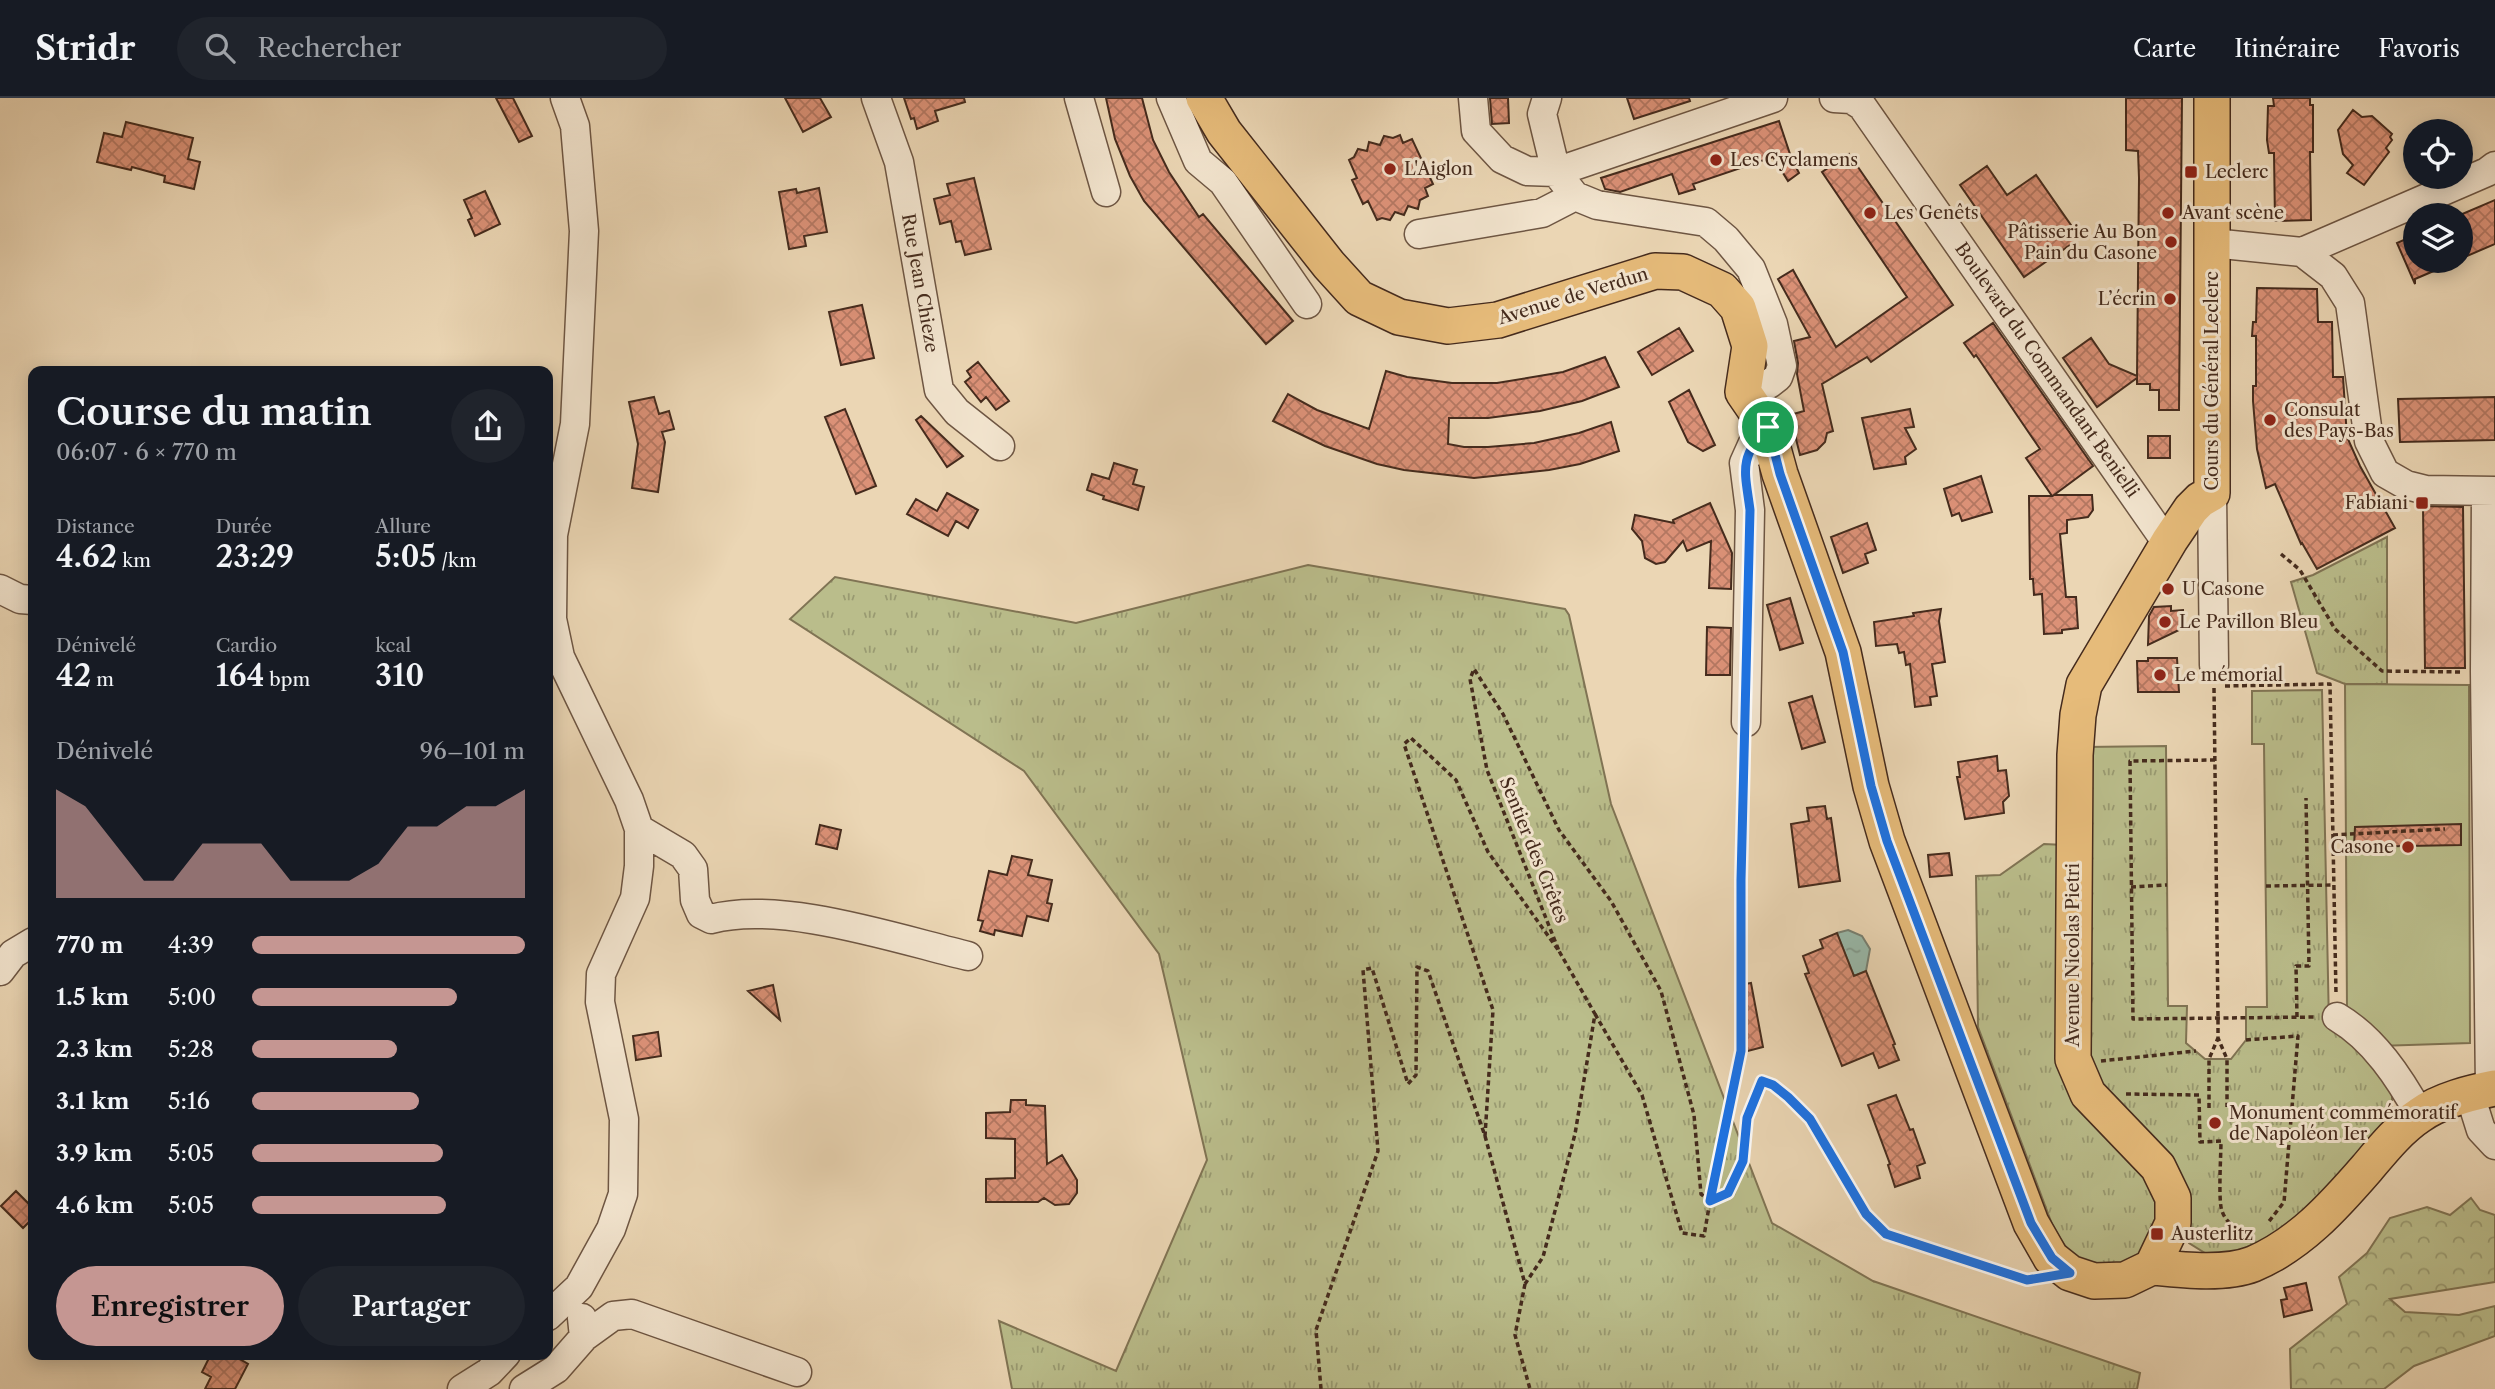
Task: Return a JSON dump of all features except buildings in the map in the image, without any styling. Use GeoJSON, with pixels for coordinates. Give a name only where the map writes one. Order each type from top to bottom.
{"type":"FeatureCollection","features":[{"type":"Feature","properties":{"kind":"main road","name":"Avenue de Verdun"},"geometry":{"type":"LineString","coordinates":[[1204,98],[1224,132],[1329,265],[1359,298],[1399,317],[1448,326],[1498,320],[1655,271],[1683,272],[1722,290],[1738,308],[1750,346],[1743,392]]}},
{"type":"Feature","properties":{"kind":"main road","name":"Cours du Général Leclerc"},"geometry":{"type":"LineString","coordinates":[[2212,98],[2212,493]]}},
{"type":"Feature","properties":{"kind":"main road"},"geometry":{"type":"LineString","coordinates":[[1743,392],[1768,427],[1780,474],[1843,652],[1871,786],[1887,841],[2031,1223],[2052,1258],[2070,1273],[2094,1281],[2125,1280],[2152,1267],[2201,1272],[2251,1265],[2293,1242],[2336,1204],[2386,1144],[2420,1115],[2446,1101],[2485,1090]]}},
{"type":"Feature","properties":{"kind":"main road","name":"Avenue Nicolas Pietri"},"geometry":{"type":"LineString","coordinates":[[2152,1267],[2173,1223],[2173,1198],[2158,1167],[2088,1094],[2073,1059],[2075,755],[2078,715],[2084,685],[2169,540],[2191,509],[2212,493]]}},
{"type":"Feature","properties":{"kind":"street"},"geometry":{"type":"LineString","coordinates":[[553,526],[575,424],[584,231],[575,126],[565,98]]}},
{"type":"Feature","properties":{"kind":"street","name":"Rue Jean Chieze"},"geometry":{"type":"LineString","coordinates":[[876,98],[899,162],[939,390],[957,412],[1000,446]]}},
{"type":"Feature","properties":{"kind":"street"},"geometry":{"type":"LineString","coordinates":[[1079,98],[1106,192]]}},
{"type":"Feature","properties":{"kind":"street"},"geometry":{"type":"LineString","coordinates":[[1171,98],[1198,160],[1223,182],[1307,304]]}},
{"type":"Feature","properties":{"kind":"street"},"geometry":{"type":"LineString","coordinates":[[1473,98],[1476,131],[1502,159],[1527,171],[1556,172],[1773,98]]}},
{"type":"Feature","properties":{"kind":"street"},"geometry":{"type":"LineString","coordinates":[[1546,98],[1542,114],[1556,172],[1575,196],[1597,205],[1706,222],[1751,269],[1773,324],[1783,366],[1778,377],[1769,384],[1743,392]]}},
{"type":"Feature","properties":{"kind":"street","name":"Boulevard du Commandant Benielli"},"geometry":{"type":"LineString","coordinates":[[1842,99],[1862,106],[2160,533],[2169,540]]}},
{"type":"Feature","properties":{"kind":"street"},"geometry":{"type":"LineString","coordinates":[[2212,243],[2302,252],[2487,172],[2495,166]]}},
{"type":"Feature","properties":{"kind":"street"},"geometry":{"type":"LineString","coordinates":[[1419,234],[1542,213],[1575,196]]}},
{"type":"Feature","properties":{"kind":"street"},"geometry":{"type":"LineString","coordinates":[[2302,252],[2333,276],[2350,303],[2369,441],[2385,473],[2406,485],[2426,490],[2491,491],[2485,672],[2485,1090],[2481,1130],[2495,1145]]}},
{"type":"Feature","properties":{"kind":"street"},"geometry":{"type":"LineString","coordinates":[[1746,722],[1750,510],[1744,463],[1752,443],[1768,427]]}},
{"type":"Feature","properties":{"kind":"street","name":"Cours du Général Leclerc"},"geometry":{"type":"LineString","coordinates":[[2212,493],[2214,681]]}},
{"type":"Feature","properties":{"kind":"street"},"geometry":{"type":"LineString","coordinates":[[0,589],[28,599]]}},
{"type":"Feature","properties":{"kind":"street"},"geometry":{"type":"LineString","coordinates":[[553,624],[560,657],[629,800],[639,829],[639,866],[635,898],[601,974],[600,993],[607,1041],[624,1119],[623,1194],[611,1229],[579,1287],[553,1311]]}},
{"type":"Feature","properties":{"kind":"street"},"geometry":{"type":"LineString","coordinates":[[639,829],[683,855],[693,869],[695,900],[701,914],[711,919],[729,914],[767,914],[817,920],[968,956]]}},
{"type":"Feature","properties":{"kind":"street"},"geometry":{"type":"LineString","coordinates":[[0,971],[13,954],[28,945]]}},
{"type":"Feature","properties":{"kind":"street"},"geometry":{"type":"LineString","coordinates":[[2337,1017],[2374,1047],[2420,1115]]}},
{"type":"Feature","properties":{"kind":"street"},"geometry":{"type":"LineString","coordinates":[[579,1287],[584,1337]]}},
{"type":"Feature","properties":{"kind":"street"},"geometry":{"type":"LineString","coordinates":[[524,1389],[556,1369],[584,1337],[613,1316],[632,1314],[797,1372]]}},
{"type":"Feature","properties":{"kind":"street"},"geometry":{"type":"LineString","coordinates":[[462,1389],[489,1372],[500,1360]]}},
{"type":"Feature","properties":{"kind":"path"},"geometry":{"type":"LineString","coordinates":[[2281,554],[2300,570],[2335,629],[2382,671],[2485,672]]}},
{"type":"Feature","properties":{"kind":"path","name":"Sentier des Crêtes"},"geometry":{"type":"LineString","coordinates":[[1559,951],[1487,770],[1470,679],[1474,670],[1503,714],[1559,830],[1611,901],[1661,991],[1694,1115],[1701,1194],[1710,1201]]}},
{"type":"Feature","properties":{"kind":"path"},"geometry":{"type":"LineString","coordinates":[[2215,760],[2130,761],[2133,1019],[2218,1018],[2297,1017],[2337,1017],[2330,684],[2214,681],[2215,760],[2218,1018],[2218,1038],[2227,1059],[2227,1107]]}},
{"type":"Feature","properties":{"kind":"path"},"geometry":{"type":"LineString","coordinates":[[1559,951],[1642,1095],[1682,1233],[1704,1236],[1741,1051],[1741,880],[1746,722]]}},
{"type":"Feature","properties":{"kind":"path","name":"Sentier des Crêtes"},"geometry":{"type":"LineString","coordinates":[[1485,1136],[1493,1010],[1404,744],[1411,738],[1455,780],[1488,852],[1559,951]]}},
{"type":"Feature","properties":{"kind":"path"},"geometry":{"type":"LineString","coordinates":[[2297,1017],[2296,967],[2308,966],[2306,798]]}},
{"type":"Feature","properties":{"kind":"path"},"geometry":{"type":"LineString","coordinates":[[2333,835],[2445,829]]}},
{"type":"Feature","properties":{"kind":"path"},"geometry":{"type":"LineString","coordinates":[[2266,886],[2334,885]]}},
{"type":"Feature","properties":{"kind":"path"},"geometry":{"type":"LineString","coordinates":[[2132,887],[2168,886]]}},
{"type":"Feature","properties":{"kind":"path"},"geometry":{"type":"LineString","coordinates":[[1321,1389],[1316,1331],[1378,1151],[1363,970],[1372,968],[1408,1084],[1416,1076],[1417,967],[1428,971],[1485,1136],[1525,1284]]}},
{"type":"Feature","properties":{"kind":"path"},"geometry":{"type":"LineString","coordinates":[[1530,1389],[1515,1335],[1525,1284],[1543,1257],[1575,1134],[1595,1014]]}},
{"type":"Feature","properties":{"kind":"path"},"geometry":{"type":"LineString","coordinates":[[2246,1041],[2298,1037],[2284,1202],[2266,1225]]}},
{"type":"Feature","properties":{"kind":"path"},"geometry":{"type":"LineString","coordinates":[[2209,1108],[2209,1059],[2218,1038]]}},
{"type":"Feature","properties":{"kind":"path"},"geometry":{"type":"LineString","coordinates":[[2097,1062],[2196,1051]]}},
{"type":"Feature","properties":{"kind":"path"},"geometry":{"type":"LineString","coordinates":[[1710,1201],[1728,1193],[1743,1161],[1747,1118],[1762,1081],[1773,1085],[1810,1119],[1866,1214],[1886,1234],[2027,1280],[2070,1273]]}},
{"type":"Feature","properties":{"kind":"path"},"geometry":{"type":"LineString","coordinates":[[2122,1093],[2132,1096],[2199,1096],[2200,1142],[2221,1142],[2222,1211],[2232,1225],[2242,1232],[2258,1233]]}},
{"type":"Feature","properties":{"kind":"green space"},"geometry":{"type":"Polygon","coordinates":[[[2387,537],[2387,684],[2345,684],[2317,673],[2291,582],[2313,575],[2387,537]]]}},
{"type":"Feature","properties":{"kind":"green space"},"geometry":{"type":"Polygon","coordinates":[[[1308,565],[1565,609],[1569,615],[1611,804],[1772,1223],[1873,1281],[2140,1373],[2137,1389],[1012,1389],[999,1321],[1116,1371],[1207,1160],[1159,954],[1024,771],[790,619],[835,577],[1076,623],[1308,565]]]}},
{"type":"Feature","properties":{"kind":"green space","name":"Casone"},"geometry":{"type":"Polygon","coordinates":[[[2345,684],[2469,685],[2470,1043],[2378,1046],[2347,1010],[2345,684]]]}},
{"type":"Feature","properties":{"kind":"green space"},"geometry":{"type":"Polygon","coordinates":[[[2322,690],[2329,1025],[2354,1035],[2392,1094],[2392,1113],[2384,1130],[2315,1204],[2262,1245],[2225,1255],[2205,1253],[2189,1243],[2184,1227],[2090,1082],[2085,747],[2166,746],[2168,1006],[2187,1006],[2186,1043],[2205,1059],[2231,1059],[2246,1040],[2246,1007],[2267,1007],[2264,744],[2252,744],[2252,691],[2322,690]]]}},
{"type":"Feature","properties":{"kind":"green space"},"geometry":{"type":"Polygon","coordinates":[[[2044,844],[2064,845],[2064,1081],[2146,1172],[2159,1212],[2152,1247],[2114,1271],[2076,1257],[2065,1246],[2052,1224],[1978,1027],[1976,876],[2000,875],[2044,844]]]}},
{"type":"Feature","properties":{"kind":"green space"},"geometry":{"type":"Polygon","coordinates":[[[2471,1198],[2480,1210],[2495,1215],[2495,1282],[2390,1299],[2405,1312],[2459,1315],[2495,1306],[2495,1336],[2414,1366],[2384,1389],[2291,1389],[2290,1349],[2347,1304],[2339,1277],[2367,1253],[2390,1218],[2427,1207],[2450,1215],[2471,1198]]]}},
{"type":"Feature","properties":{"kind":"water"},"geometry":{"type":"Polygon","coordinates":[[[1848,930],[1862,936],[1870,949],[1866,971],[1854,976],[1837,933],[1848,930]]]}},
{"type":"Feature","properties":{"kind":"place","name":"Les Cyclamens"},"geometry":{"type":"Point","coordinates":[1716,160]}},
{"type":"Feature","properties":{"kind":"place","name":"L'Aiglon"},"geometry":{"type":"Point","coordinates":[1390,169]}},
{"type":"Feature","properties":{"kind":"place","name":"Leclerc"},"geometry":{"type":"Point","coordinates":[2191,172]}},
{"type":"Feature","properties":{"kind":"place","name":"Les Genêts"},"geometry":{"type":"Point","coordinates":[1870,213]}},
{"type":"Feature","properties":{"kind":"place","name":"Avant scène"},"geometry":{"type":"Point","coordinates":[2168,213]}},
{"type":"Feature","properties":{"kind":"place","name":"Pâtisserie Au Bon Pain du Casone"},"geometry":{"type":"Point","coordinates":[2171,242]}},
{"type":"Feature","properties":{"kind":"place","name":"L’écrin"},"geometry":{"type":"Point","coordinates":[2170,299]}},
{"type":"Feature","properties":{"kind":"place","name":"Consulat des Pays-Bas"},"geometry":{"type":"Point","coordinates":[2270,420]}},
{"type":"Feature","properties":{"kind":"place","name":"Fabiani"},"geometry":{"type":"Point","coordinates":[2422,503]}},
{"type":"Feature","properties":{"kind":"place","name":"U Casone"},"geometry":{"type":"Point","coordinates":[2168,589]}},
{"type":"Feature","properties":{"kind":"place","name":"Le Pavillon Bleu"},"geometry":{"type":"Point","coordinates":[2165,622]}},
{"type":"Feature","properties":{"kind":"place","name":"Le mémorial"},"geometry":{"type":"Point","coordinates":[2160,675]}},
{"type":"Feature","properties":{"kind":"place","name":"Casone"},"geometry":{"type":"Point","coordinates":[2408,847]}},
{"type":"Feature","properties":{"kind":"place","name":"Monument commémoratif de Napoléon Ier"},"geometry":{"type":"Point","coordinates":[2215,1123]}},
{"type":"Feature","properties":{"kind":"place","name":"Austerlitz"},"geometry":{"type":"Point","coordinates":[2157,1234]}},
{"type":"Feature","properties":{"kind":"route"},"geometry":{"type":"LineString","coordinates":[[1768,427],[1780,474],[1843,652],[1871,786],[1887,841],[2031,1223],[2052,1258],[2070,1273],[2027,1280],[1886,1234],[1866,1214],[1810,1119],[1773,1085],[1762,1081],[1747,1118],[1743,1161],[1728,1193],[1710,1201],[1741,1051],[1741,880],[1750,510],[1744,463],[1752,443],[1768,427]]}}]}
